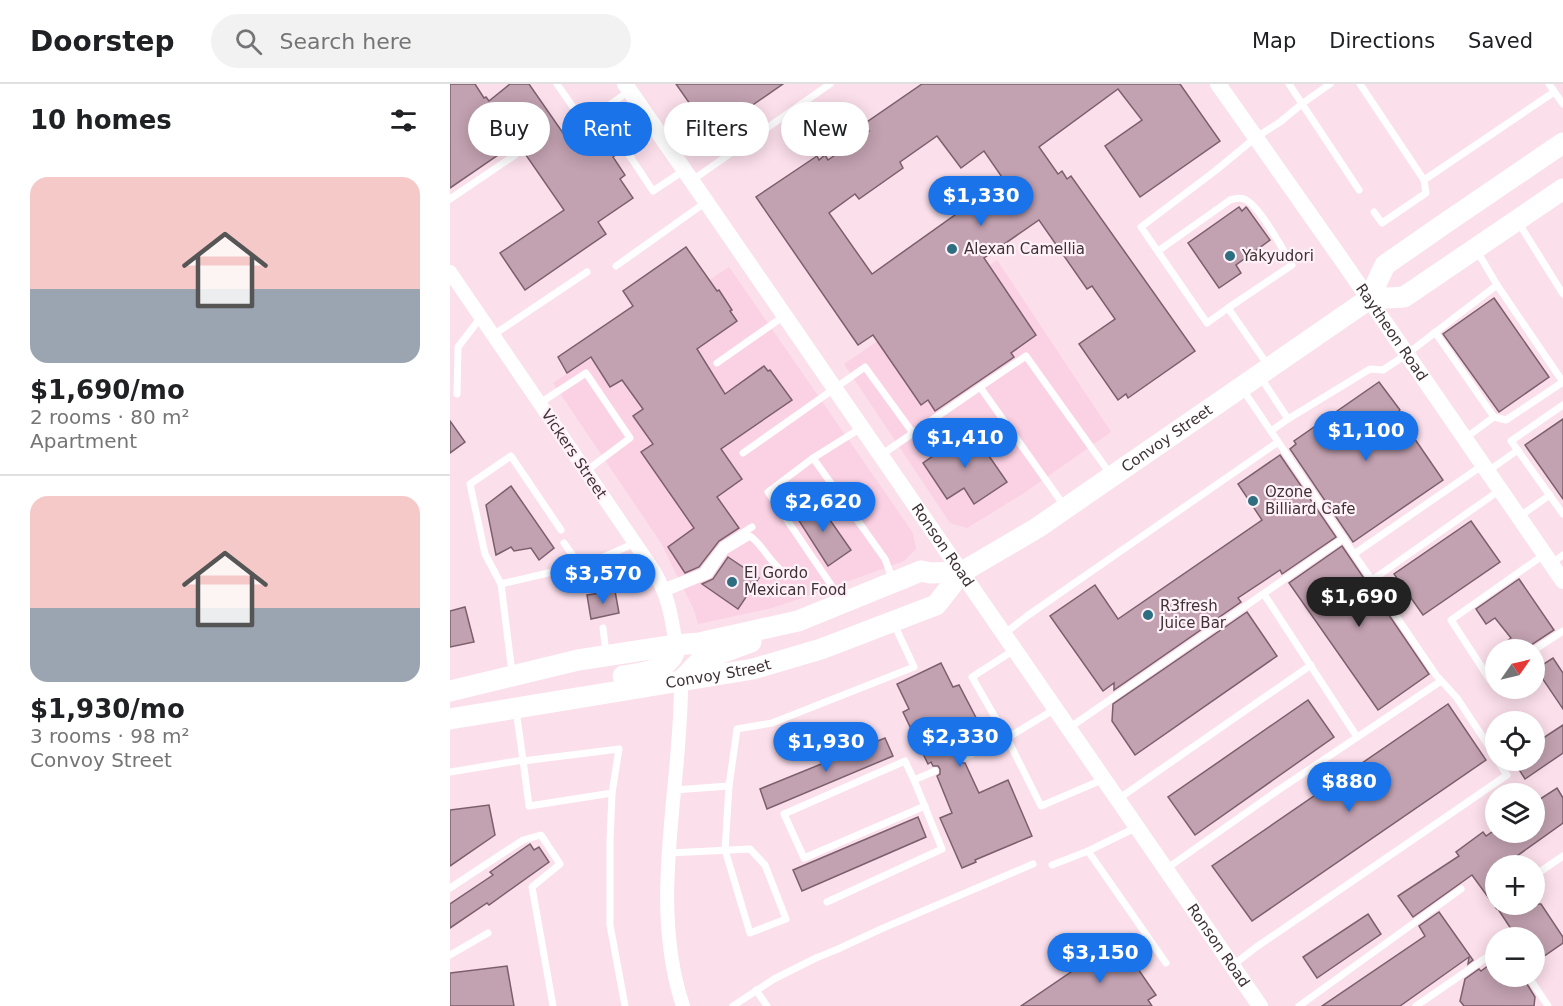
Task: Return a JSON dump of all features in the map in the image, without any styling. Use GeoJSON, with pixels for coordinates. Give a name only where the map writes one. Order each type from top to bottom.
{"type":"FeatureCollection","features":[{"type":"Feature","properties":{"kind":"main road","name":"Convoy Street"},"geometry":{"type":"LineString","coordinates":[[450,719],[753,669],[791,658],[936,605],[962,573],[1037,528],[1113,477],[1369,299],[1385,265],[1563,143]]}},
{"type":"Feature","properties":{"kind":"main road"},"geometry":{"type":"LineString","coordinates":[[1369,299],[1404,297],[1563,189]]}},
{"type":"Feature","properties":{"kind":"main road"},"geometry":{"type":"LineString","coordinates":[[681,681],[700,661],[921,571],[962,573]]}},
{"type":"Feature","properties":{"kind":"main road"},"geometry":{"type":"LineString","coordinates":[[450,691],[578,660],[699,643],[798,621]]}},
{"type":"Feature","properties":{"kind":"main road"},"geometry":{"type":"LineString","coordinates":[[553,702],[569,684],[641,674],[660,667],[673,656],[676,645]]}},
{"type":"Feature","properties":{"kind":"street","name":"Raytheon Road"},"geometry":{"type":"LineString","coordinates":[[1218,84],[1519,517],[1553,558],[1563,581]]}},
{"type":"Feature","properties":{"kind":"street","name":"Ronson Road"},"geometry":{"type":"LineString","coordinates":[[627,88],[1260,1006]]}},
{"type":"Feature","properties":{"kind":"street","name":"Vickers Street"},"geometry":{"type":"LineString","coordinates":[[450,272],[654,571],[670,604],[676,645]]}},
{"type":"Feature","properties":{"kind":"street"},"geometry":{"type":"LineString","coordinates":[[681,681],[681,715],[667,875],[670,950],[676,985],[683,1006]]}},
{"type":"Feature","properties":{"kind":"lane"},"geometry":{"type":"LineString","coordinates":[[556,84],[569,102]]}},
{"type":"Feature","properties":{"kind":"lane"},"geometry":{"type":"LineString","coordinates":[[629,156],[652,191],[688,176],[830,84]]}},
{"type":"Feature","properties":{"kind":"lane"},"geometry":{"type":"LineString","coordinates":[[1289,84],[1359,190]]}},
{"type":"Feature","properties":{"kind":"lane"},"geometry":{"type":"LineString","coordinates":[[1158,251],[1230,200],[1241,198],[1252,203],[1259,212],[1292,264],[1208,323],[1141,227],[1255,138],[1330,84]]}},
{"type":"Feature","properties":{"kind":"lane"},"geometry":{"type":"LineString","coordinates":[[1360,84],[1424,180],[1426,193],[1382,224],[1374,212]]}},
{"type":"Feature","properties":{"kind":"lane"},"geometry":{"type":"LineString","coordinates":[[1549,84],[1563,104]]}},
{"type":"Feature","properties":{"kind":"lane"},"geometry":{"type":"LineString","coordinates":[[611,102],[627,88]]}},
{"type":"Feature","properties":{"kind":"lane"},"geometry":{"type":"LineString","coordinates":[[1424,180],[1554,92]]}},
{"type":"Feature","properties":{"kind":"lane"},"geometry":{"type":"LineString","coordinates":[[450,199],[514,156]]}},
{"type":"Feature","properties":{"kind":"lane"},"geometry":{"type":"LineString","coordinates":[[616,266],[706,202]]}},
{"type":"Feature","properties":{"kind":"lane"},"geometry":{"type":"LineString","coordinates":[[1517,220],[1563,294]]}},
{"type":"Feature","properties":{"kind":"lane"},"geometry":{"type":"LineString","coordinates":[[1435,332],[1494,417],[1506,420],[1563,382],[1497,285],[1476,248]]}},
{"type":"Feature","properties":{"kind":"lane"},"geometry":{"type":"LineString","coordinates":[[493,335],[586,272]]}},
{"type":"Feature","properties":{"kind":"lane"},"geometry":{"type":"LineString","coordinates":[[1271,431],[1370,369],[1383,370],[1497,285]]}},
{"type":"Feature","properties":{"kind":"lane"},"geometry":{"type":"LineString","coordinates":[[1228,308],[1265,372],[1288,419]]}},
{"type":"Feature","properties":{"kind":"lane"},"geometry":{"type":"LineString","coordinates":[[717,363],[784,316]]}},
{"type":"Feature","properties":{"kind":"lane"},"geometry":{"type":"LineString","coordinates":[[458,394],[458,347],[481,317]]}},
{"type":"Feature","properties":{"kind":"lane"},"geometry":{"type":"LineString","coordinates":[[881,455],[1026,356],[1113,477]]}},
{"type":"Feature","properties":{"kind":"lane"},"geometry":{"type":"LineString","coordinates":[[743,453],[865,367],[913,433]]}},
{"type":"Feature","properties":{"kind":"lane"},"geometry":{"type":"LineString","coordinates":[[540,403],[586,373],[630,438],[586,471]]}},
{"type":"Feature","properties":{"kind":"lane"},"geometry":{"type":"LineString","coordinates":[[980,387],[1066,508]]}},
{"type":"Feature","properties":{"kind":"lane"},"geometry":{"type":"LineString","coordinates":[[1242,388],[1441,681],[1457,698],[1485,742]]}},
{"type":"Feature","properties":{"kind":"lane"},"geometry":{"type":"LineString","coordinates":[[1563,405],[1511,441],[1563,514]]}},
{"type":"Feature","properties":{"kind":"lane"},"geometry":{"type":"LineString","coordinates":[[1464,438],[1494,417]]}},
{"type":"Feature","properties":{"kind":"lane"},"geometry":{"type":"LineString","coordinates":[[843,603],[768,492],[813,458],[862,428]]}},
{"type":"Feature","properties":{"kind":"lane"},"geometry":{"type":"LineString","coordinates":[[1004,634],[1278,442]]}},
{"type":"Feature","properties":{"kind":"lane"},"geometry":{"type":"LineString","coordinates":[[1354,554],[1485,468],[1518,450]]}},
{"type":"Feature","properties":{"kind":"lane"},"geometry":{"type":"LineString","coordinates":[[512,676],[501,584],[484,554],[470,484],[511,456],[561,530]]}},
{"type":"Feature","properties":{"kind":"lane"},"geometry":{"type":"LineString","coordinates":[[813,458],[885,559],[894,582]]}},
{"type":"Feature","properties":{"kind":"lane"},"geometry":{"type":"LineString","coordinates":[[1372,580],[1500,490]]}},
{"type":"Feature","properties":{"kind":"lane"},"geometry":{"type":"LineString","coordinates":[[1519,517],[1550,495]]}},
{"type":"Feature","properties":{"kind":"lane"},"geometry":{"type":"LineString","coordinates":[[664,590],[702,572],[723,545],[752,527]]}},
{"type":"Feature","properties":{"kind":"lane"},"geometry":{"type":"LineString","coordinates":[[664,590],[709,575],[725,551],[750,536],[776,568],[786,574]]}},
{"type":"Feature","properties":{"kind":"lane"},"geometry":{"type":"LineString","coordinates":[[1069,728],[1344,538]]}},
{"type":"Feature","properties":{"kind":"lane"},"geometry":{"type":"LineString","coordinates":[[564,543],[579,568]]}},
{"type":"Feature","properties":{"kind":"lane"},"geometry":{"type":"LineString","coordinates":[[501,584],[565,569],[579,568],[635,543]]}},
{"type":"Feature","properties":{"kind":"lane"},"geometry":{"type":"LineString","coordinates":[[1485,672],[1451,620],[1553,558]]}},
{"type":"Feature","properties":{"kind":"lane"},"geometry":{"type":"LineString","coordinates":[[1264,594],[1358,737]]}},
{"type":"Feature","properties":{"kind":"lane"},"geometry":{"type":"LineString","coordinates":[[669,853],[725,850],[750,849],[765,865],[786,919],[750,933],[725,850],[729,786],[737,729],[772,723],[914,667],[893,622]]}},
{"type":"Feature","properties":{"kind":"lane"},"geometry":{"type":"LineString","coordinates":[[603,628],[607,656]]}},
{"type":"Feature","properties":{"kind":"lane"},"geometry":{"type":"LineString","coordinates":[[1545,643],[1563,631]]}},
{"type":"Feature","properties":{"kind":"lane"},"geometry":{"type":"LineString","coordinates":[[1015,650],[972,677],[1007,738],[1041,806],[1104,779]]}},
{"type":"Feature","properties":{"kind":"lane"},"geometry":{"type":"LineString","coordinates":[[1117,799],[1311,665]]}},
{"type":"Feature","properties":{"kind":"lane"},"geometry":{"type":"LineString","coordinates":[[1166,869],[1441,681]]}},
{"type":"Feature","properties":{"kind":"lane"},"geometry":{"type":"LineString","coordinates":[[516,708],[529,806],[612,793]]}},
{"type":"Feature","properties":{"kind":"lane"},"geometry":{"type":"LineString","coordinates":[[963,758],[1007,738],[1055,709]]}},
{"type":"Feature","properties":{"kind":"lane"},"geometry":{"type":"LineString","coordinates":[[450,772],[523,760],[619,749],[612,793],[610,925],[625,1006]]}},
{"type":"Feature","properties":{"kind":"lane"},"geometry":{"type":"LineString","coordinates":[[827,902],[942,849],[925,806],[905,761],[784,814],[804,858],[925,806]]}},
{"type":"Feature","properties":{"kind":"lane"},"geometry":{"type":"LineString","coordinates":[[914,780],[935,771]]}},
{"type":"Feature","properties":{"kind":"lane"},"geometry":{"type":"LineString","coordinates":[[1232,966],[1507,775],[1504,771]]}},
{"type":"Feature","properties":{"kind":"lane"},"geometry":{"type":"LineString","coordinates":[[674,790],[729,786]]}},
{"type":"Feature","properties":{"kind":"lane"},"geometry":{"type":"LineString","coordinates":[[1052,865],[1088,851],[1137,827]]}},
{"type":"Feature","properties":{"kind":"lane"},"geometry":{"type":"LineString","coordinates":[[450,888],[523,840],[542,835],[560,864],[532,887],[553,1006]]}},
{"type":"Feature","properties":{"kind":"lane"},"geometry":{"type":"LineString","coordinates":[[1088,851],[1166,963]]}},
{"type":"Feature","properties":{"kind":"lane"},"geometry":{"type":"LineString","coordinates":[[1545,868],[1563,856]]}},
{"type":"Feature","properties":{"kind":"lane"},"geometry":{"type":"LineString","coordinates":[[734,1006],[774,979],[816,958],[1034,864]]}},
{"type":"Feature","properties":{"kind":"lane"},"geometry":{"type":"LineString","coordinates":[[1299,1006],[1461,889]]}},
{"type":"Feature","properties":{"kind":"lane"},"geometry":{"type":"LineString","coordinates":[[450,955],[488,933]]}},
{"type":"Feature","properties":{"kind":"lane"},"geometry":{"type":"LineString","coordinates":[[1416,1006],[1485,959]]}},
{"type":"Feature","properties":{"kind":"lane"},"geometry":{"type":"LineString","coordinates":[[1535,987],[1548,1006]]}},
{"type":"Feature","properties":{"kind":"lane"},"geometry":{"type":"LineString","coordinates":[[756,990],[767,1006]]}},
{"type":"Feature","properties":{"kind":"shaded area"},"geometry":{"type":"Polygon","coordinates":[[[997,260],[1111,432],[1021,495],[967,528],[950,523],[844,364],[997,260]]]}},
{"type":"Feature","properties":{"kind":"shaded area"},"geometry":{"type":"Polygon","coordinates":[[[729,267],[913,533],[916,549],[904,561],[819,592],[772,608],[698,624],[694,610],[661,543],[553,383],[729,267]]]}},
{"type":"Feature","properties":{"kind":"building"},"geometry":{"type":"Polygon","coordinates":[[[450,84],[475,84],[484,98],[486,97],[489,101],[510,84],[529,84],[541,102],[468,102],[468,156],[497,156],[450,188],[450,84]]]}},
{"type":"Feature","properties":{"kind":"building"},"geometry":{"type":"Polygon","coordinates":[[[676,84],[783,84],[757,102],[689,102],[676,84]]]}},
{"type":"Feature","properties":{"kind":"building","name":"Alexan Camellia"},"geometry":{"type":"Polygon","coordinates":[[[922,84],[1180,84],[1220,141],[1140,197],[1105,146],[1142,120],[1118,89],[1039,147],[1058,174],[1062,171],[1067,179],[1071,176],[1195,351],[1128,398],[1126,394],[1118,400],[1079,344],[1115,319],[1092,286],[1087,289],[1039,220],[984,258],[1036,335],[1011,353],[1014,357],[935,411],[928,400],[921,405],[873,335],[858,345],[756,197],[817,156],[819,160],[826,156],[828,160],[834,156],[869,156],[869,121],[922,84]],[[937,136],[900,162],[903,168],[859,199],[855,194],[829,213],[872,274],[1004,180],[984,151],[961,168],[937,136]]]}},
{"type":"Feature","properties":{"kind":"building"},"geometry":{"type":"Polygon","coordinates":[[[550,114],[562,132],[562,156],[614,156],[625,175],[620,179],[633,198],[598,222],[606,234],[525,290],[500,253],[564,210],[527,156],[550,156],[550,114]]]}},
{"type":"Feature","properties":{"kind":"building"},"geometry":{"type":"Polygon","coordinates":[[[1239,207],[1242,211],[1247,208],[1270,240],[1236,265],[1241,273],[1219,288],[1188,243],[1239,207]]]}},
{"type":"Feature","properties":{"kind":"building"},"geometry":{"type":"Polygon","coordinates":[[[686,247],[717,291],[719,290],[737,321],[697,349],[725,394],[764,366],[768,371],[770,370],[792,400],[721,449],[742,479],[717,497],[739,528],[719,541],[699,567],[685,573],[668,547],[694,528],[641,452],[653,444],[633,416],[643,409],[622,380],[610,387],[591,357],[567,373],[558,357],[633,306],[623,291],[686,247]]]}},
{"type":"Feature","properties":{"kind":"building"},"geometry":{"type":"Polygon","coordinates":[[[1494,298],[1549,377],[1499,412],[1443,334],[1494,298]]]}},
{"type":"Feature","properties":{"kind":"building"},"geometry":{"type":"Polygon","coordinates":[[[1379,382],[1400,410],[1397,413],[1443,480],[1353,542],[1290,449],[1296,444],[1294,441],[1379,382]]]}},
{"type":"Feature","properties":{"kind":"building"},"geometry":{"type":"Polygon","coordinates":[[[1563,419],[1563,499],[1525,445],[1563,419]]]}},
{"type":"Feature","properties":{"kind":"building"},"geometry":{"type":"Polygon","coordinates":[[[450,421],[465,442],[450,453],[450,421]]]}},
{"type":"Feature","properties":{"kind":"building"},"geometry":{"type":"Polygon","coordinates":[[[971,430],[1007,482],[974,504],[964,488],[947,499],[923,463],[971,430]]]}},
{"type":"Feature","properties":{"kind":"building"},"geometry":{"type":"Polygon","coordinates":[[[1280,455],[1336,537],[1282,574],[1280,570],[1238,598],[1241,602],[1114,690],[1114,683],[1103,691],[1050,616],[1095,585],[1118,619],[1262,520],[1238,484],[1280,455]]]}},
{"type":"Feature","properties":{"kind":"building"},"geometry":{"type":"Polygon","coordinates":[[[511,486],[554,548],[539,560],[531,548],[514,551],[511,547],[496,555],[486,505],[511,486]]]}},
{"type":"Feature","properties":{"kind":"building"},"geometry":{"type":"Polygon","coordinates":[[[816,500],[851,550],[828,566],[796,516],[816,500]]]}},
{"type":"Feature","properties":{"kind":"building"},"geometry":{"type":"Polygon","coordinates":[[[1471,521],[1500,562],[1423,615],[1394,574],[1471,521]]]}},
{"type":"Feature","properties":{"kind":"building"},"geometry":{"type":"Polygon","coordinates":[[[1342,546],[1429,674],[1378,710],[1289,583],[1342,546]]]}},
{"type":"Feature","properties":{"kind":"building","name":"El Gordo Mexican Food"},"geometry":{"type":"Polygon","coordinates":[[[728,557],[759,578],[738,609],[702,584],[713,579],[728,557]]]}},
{"type":"Feature","properties":{"kind":"building"},"geometry":{"type":"Polygon","coordinates":[[[1519,579],[1554,630],[1540,639],[1510,639],[1495,618],[1486,624],[1476,609],[1519,579]]]}},
{"type":"Feature","properties":{"kind":"building"},"geometry":{"type":"Polygon","coordinates":[[[615,591],[619,613],[591,619],[587,595],[615,591]]]}},
{"type":"Feature","properties":{"kind":"building"},"geometry":{"type":"Polygon","coordinates":[[[465,607],[474,642],[450,647],[450,611],[465,607]]]}},
{"type":"Feature","properties":{"kind":"building"},"geometry":{"type":"Polygon","coordinates":[[[1247,612],[1277,656],[1135,755],[1112,721],[1113,704],[1247,612]]]}},
{"type":"Feature","properties":{"kind":"building"},"geometry":{"type":"Polygon","coordinates":[[[1553,658],[1563,673],[1563,709],[1545,682],[1545,663],[1553,658]]]}},
{"type":"Feature","properties":{"kind":"building"},"geometry":{"type":"Polygon","coordinates":[[[941,663],[953,687],[959,685],[985,735],[959,748],[961,753],[958,761],[965,763],[979,793],[1008,780],[1032,836],[975,860],[976,862],[962,868],[940,818],[952,813],[937,776],[940,774],[940,769],[938,766],[933,766],[931,762],[928,764],[903,712],[909,709],[897,684],[941,663]]]}},
{"type":"Feature","properties":{"kind":"building"},"geometry":{"type":"Polygon","coordinates":[[[1308,700],[1334,737],[1195,835],[1168,797],[1308,700]]]}},
{"type":"Feature","properties":{"kind":"building"},"geometry":{"type":"Polygon","coordinates":[[[1448,704],[1485,759],[1252,921],[1212,866],[1448,704]]]}},
{"type":"Feature","properties":{"kind":"building"},"geometry":{"type":"Polygon","coordinates":[[[1563,725],[1563,753],[1545,765],[1545,737],[1563,725]]]}},
{"type":"Feature","properties":{"kind":"building"},"geometry":{"type":"Polygon","coordinates":[[[885,738],[893,756],[767,809],[760,789],[885,738]]]}},
{"type":"Feature","properties":{"kind":"building"},"geometry":{"type":"Polygon","coordinates":[[[1520,771],[1537,771],[1525,779],[1520,771]]]}},
{"type":"Feature","properties":{"kind":"building"},"geometry":{"type":"Polygon","coordinates":[[[1557,788],[1563,798],[1563,823],[1545,836],[1545,796],[1557,788]]]}},
{"type":"Feature","properties":{"kind":"building"},"geometry":{"type":"Polygon","coordinates":[[[489,805],[495,835],[450,866],[450,810],[489,805]]]}},
{"type":"Feature","properties":{"kind":"building"},"geometry":{"type":"Polygon","coordinates":[[[918,817],[926,837],[802,891],[793,870],[918,817]]]}},
{"type":"Feature","properties":{"kind":"building"},"geometry":{"type":"Polygon","coordinates":[[[1483,832],[1485,843],[1535,843],[1518,855],[1485,855],[1485,893],[1472,875],[1413,917],[1398,896],[1459,856],[1456,852],[1483,832]]]}},
{"type":"Feature","properties":{"kind":"building"},"geometry":{"type":"Polygon","coordinates":[[[530,844],[534,850],[539,847],[549,862],[489,905],[487,903],[450,928],[450,904],[493,875],[490,872],[530,844]]]}},
{"type":"Feature","properties":{"kind":"building"},"geometry":{"type":"Polygon","coordinates":[[[1545,910],[1563,937],[1563,943],[1545,955],[1545,927],[1510,927],[1502,915],[1545,915],[1545,910]]]}},
{"type":"Feature","properties":{"kind":"building"},"geometry":{"type":"Polygon","coordinates":[[[1439,912],[1473,960],[1468,964],[1469,957],[1400,1006],[1322,1006],[1425,936],[1419,926],[1439,912]]]}},
{"type":"Feature","properties":{"kind":"building"},"geometry":{"type":"Polygon","coordinates":[[[1368,914],[1381,934],[1317,978],[1303,957],[1368,914]]]}},
{"type":"Feature","properties":{"kind":"building"},"geometry":{"type":"Polygon","coordinates":[[[1118,940],[1156,995],[1148,1000],[1152,1006],[1021,1006],[1118,940]]]}},
{"type":"Feature","properties":{"kind":"building"},"geometry":{"type":"Polygon","coordinates":[[[507,966],[514,1006],[450,1006],[450,973],[507,966]]]}},
{"type":"Feature","properties":{"kind":"building"},"geometry":{"type":"Polygon","coordinates":[[[1485,968],[1485,987],[1529,987],[1535,997],[1534,1006],[1464,1006],[1460,1001],[1465,979],[1479,969],[1481,971],[1485,968]]]}},
{"type":"Feature","properties":{"kind":"place","name":"Alexan Camellia"},"geometry":{"type":"Point","coordinates":[952,249]}},
{"type":"Feature","properties":{"kind":"place","name":"Yakyudori"},"geometry":{"type":"Point","coordinates":[1230,256]}},
{"type":"Feature","properties":{"kind":"place","name":"Ozone Billiard Cafe"},"geometry":{"type":"Point","coordinates":[1253,501]}},
{"type":"Feature","properties":{"kind":"place","name":"El Gordo Mexican Food"},"geometry":{"type":"Point","coordinates":[732,582]}},
{"type":"Feature","properties":{"kind":"place","name":"R3fresh Juice Bar"},"geometry":{"type":"Point","coordinates":[1148,615]}}]}
